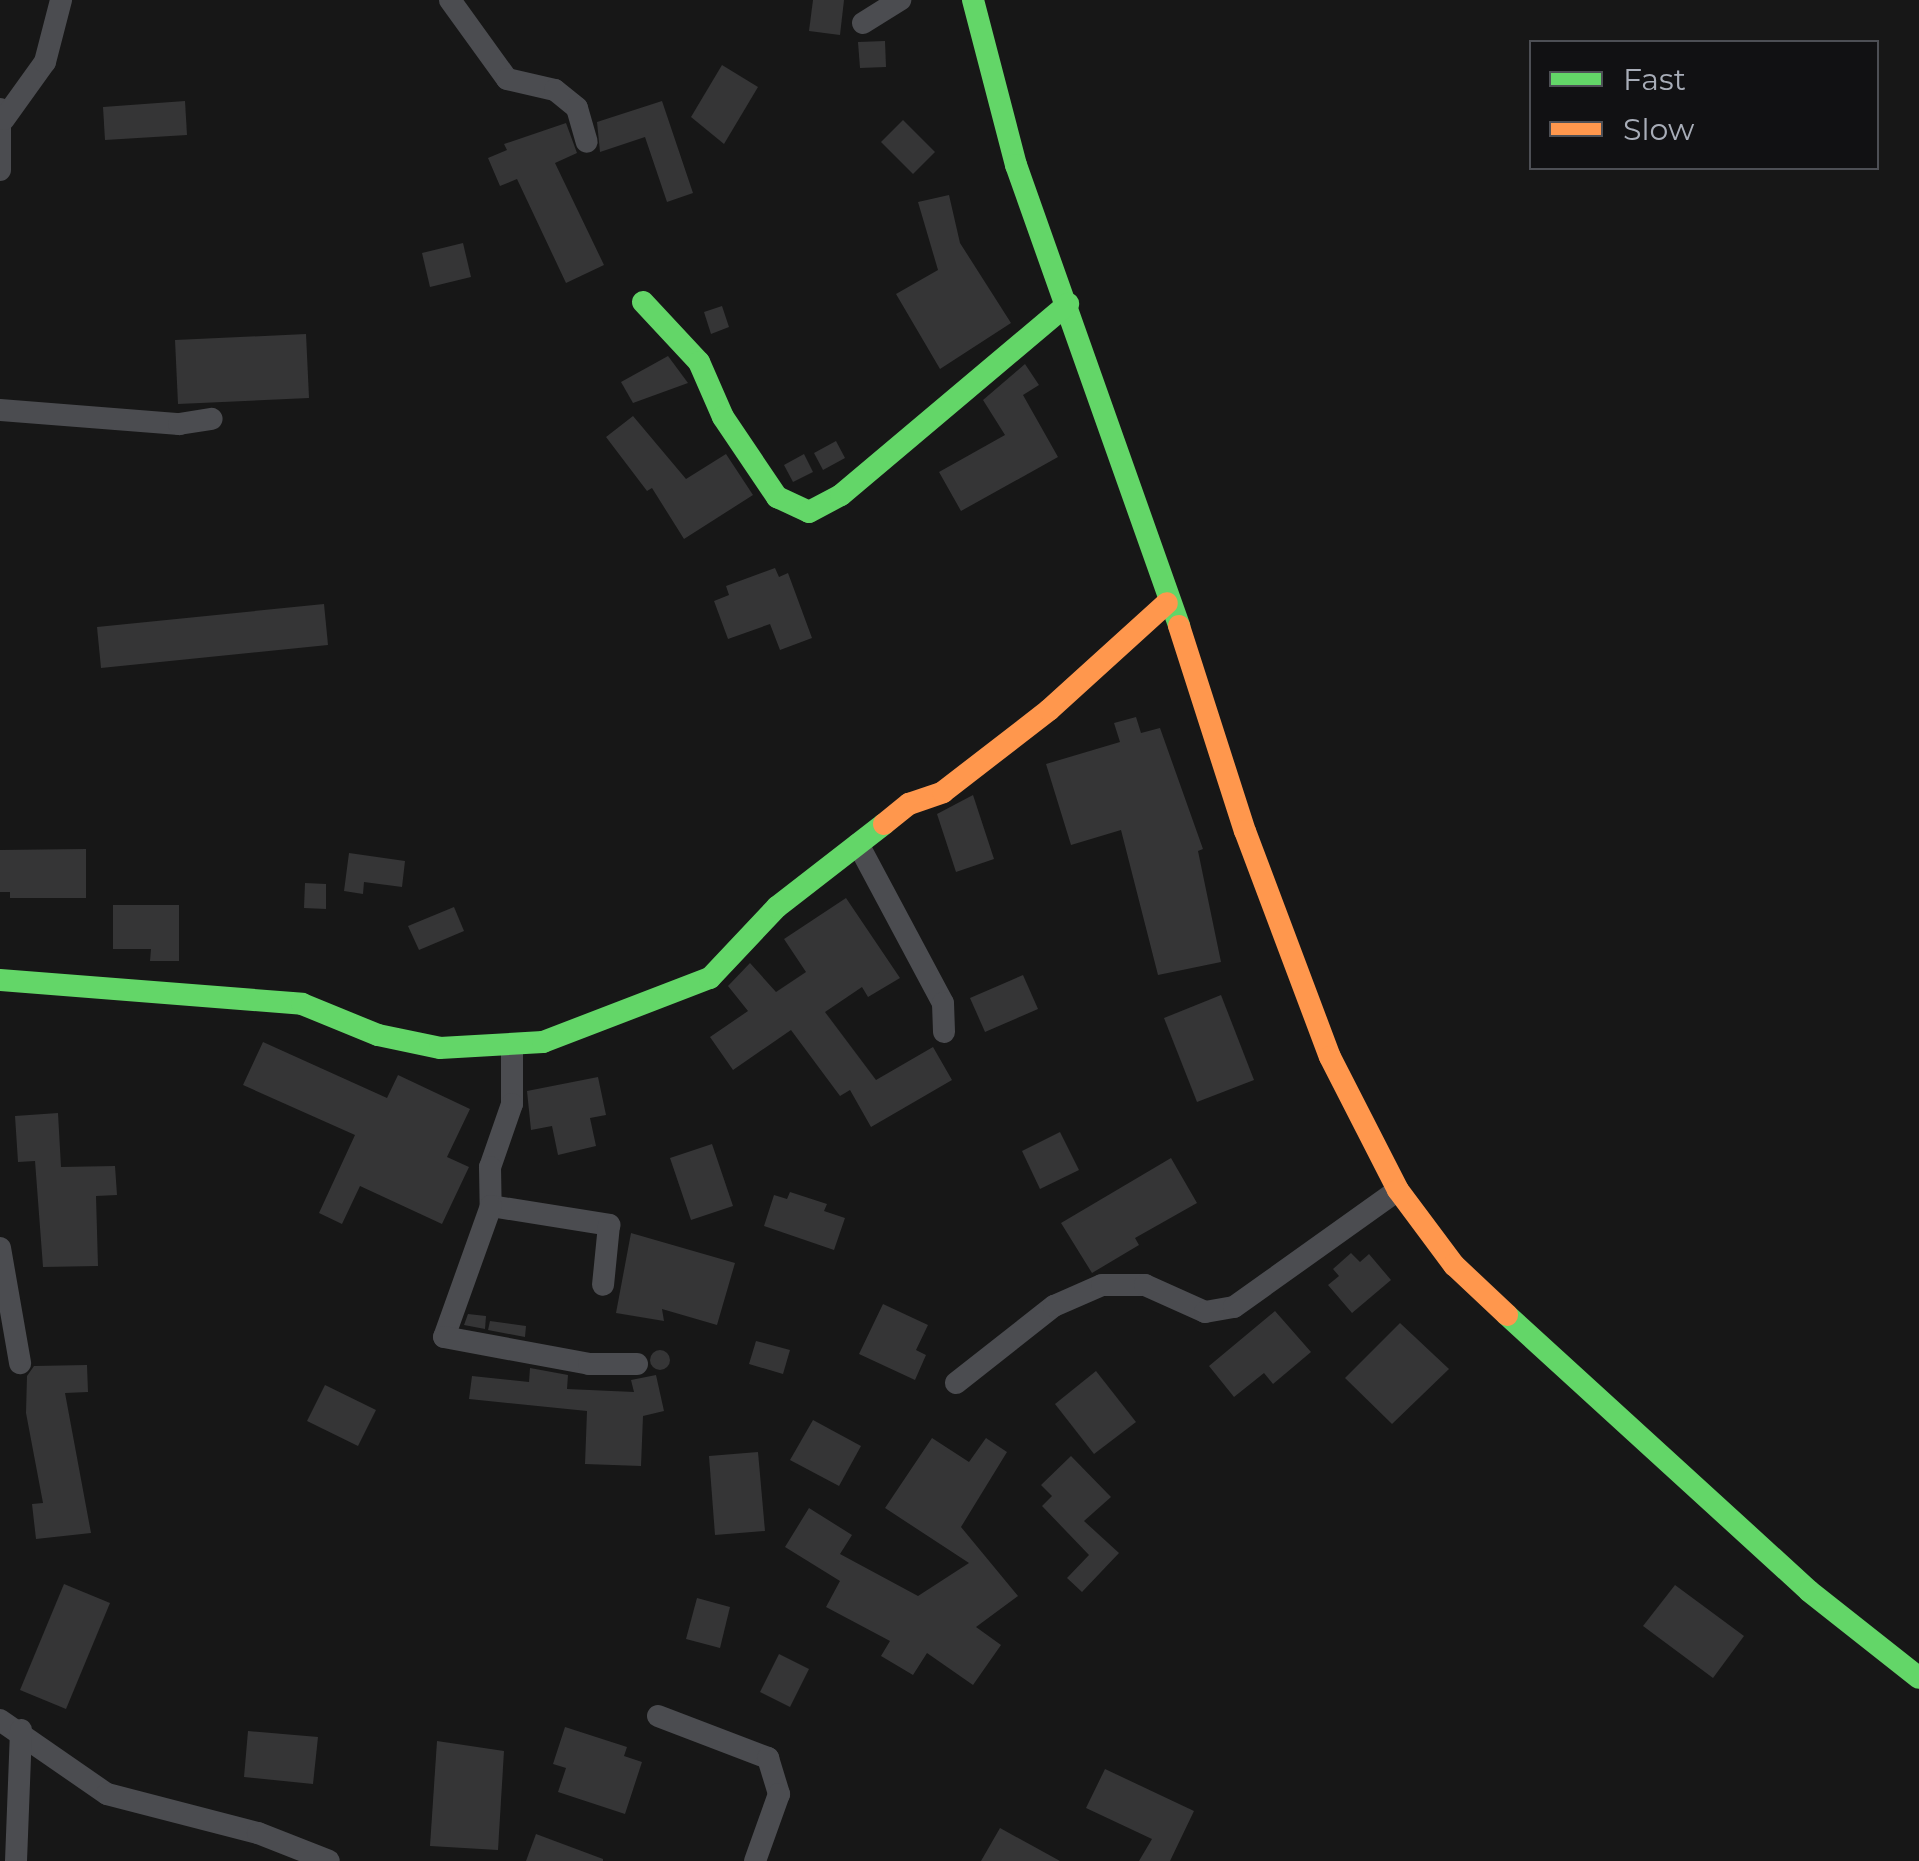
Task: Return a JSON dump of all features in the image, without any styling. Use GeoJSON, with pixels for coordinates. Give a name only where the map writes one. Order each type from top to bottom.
{"type":"FeatureCollection","features":[{"type":"Feature","properties":{"kind":"street"},"geometry":{"type":"LineString","coordinates":[[0,170],[2,114],[46,62],[61,0]]}},
{"type":"Feature","properties":{"kind":"street"},"geometry":{"type":"LineString","coordinates":[[450,0],[507,79],[555,90],[577,108],[587,142]]}},
{"type":"Feature","properties":{"kind":"street"},"geometry":{"type":"LineString","coordinates":[[863,23],[900,0]]}},
{"type":"Feature","properties":{"kind":"street"},"geometry":{"type":"LineString","coordinates":[[973,0],[1016,165],[1128,470],[1167,602],[1330,1057],[1398,1190],[1454,1265],[1599,1404],[1808,1591],[1919,1678]]}},
{"type":"Feature","properties":{"kind":"street"},"geometry":{"type":"LineString","coordinates":[[643,302],[699,362],[723,417],[778,497],[809,512],[841,495],[1068,304]]}},
{"type":"Feature","properties":{"kind":"street"},"geometry":{"type":"LineString","coordinates":[[0,410],[180,424],[212,419]]}},
{"type":"Feature","properties":{"kind":"street"},"geometry":{"type":"LineString","coordinates":[[0,980],[302,1004],[404,1042],[512,1044],[577,1031],[710,978],[778,908],[910,804],[944,792],[1048,710],[1167,602]]}},
{"type":"Feature","properties":{"kind":"street"},"geometry":{"type":"LineString","coordinates":[[858,844],[942,1003],[944,1032]]}},
{"type":"Feature","properties":{"kind":"street"},"geometry":{"type":"LineString","coordinates":[[512,1044],[512,1104],[490,1167],[491,1206],[444,1337],[572,1362],[637,1364]]}},
{"type":"Feature","properties":{"kind":"street"},"geometry":{"type":"LineString","coordinates":[[956,1383],[1054,1306],[1102,1285],[1145,1285],[1206,1312],[1234,1307],[1398,1190]]}},
{"type":"Feature","properties":{"kind":"street"},"geometry":{"type":"LineString","coordinates":[[491,1206],[609,1224],[603,1285]]}},
{"type":"Feature","properties":{"kind":"street"},"geometry":{"type":"LineString","coordinates":[[0,1248],[20,1363]]}},
{"type":"Feature","properties":{"kind":"street"},"geometry":{"type":"LineString","coordinates":[[658,1716],[768,1758],[779,1794],[755,1861]]}},
{"type":"Feature","properties":{"kind":"street"},"geometry":{"type":"LineString","coordinates":[[10,1725],[107,1794],[258,1834],[330,1861]]}},
{"type":"Feature","properties":{"kind":"street"},"geometry":{"type":"LineString","coordinates":[[10,1725],[16,1861]]}},
{"type":"Feature","properties":{"kind":"street"},"geometry":{"type":"LineString","coordinates":[[258,1834],[269,1861]]}},
{"type":"Feature","properties":{"kind":"building"},"geometry":{"type":"Polygon","coordinates":[[[813,0],[844,0],[840,35],[809,31],[813,0]]]}},
{"type":"Feature","properties":{"kind":"building"},"geometry":{"type":"Polygon","coordinates":[[[885,41],[886,67],[860,68],[858,42],[885,41]]]}},
{"type":"Feature","properties":{"kind":"building"},"geometry":{"type":"Polygon","coordinates":[[[722,65],[758,87],[724,144],[691,117],[722,65]]]}},
{"type":"Feature","properties":{"kind":"building"},"geometry":{"type":"Polygon","coordinates":[[[185,101],[187,135],[105,140],[103,107],[185,101]]]}},
{"type":"Feature","properties":{"kind":"building"},"geometry":{"type":"Polygon","coordinates":[[[662,101],[693,193],[667,202],[645,137],[600,152],[597,122],[662,101]]]}},
{"type":"Feature","properties":{"kind":"building"},"geometry":{"type":"Polygon","coordinates":[[[903,120],[935,152],[913,174],[881,142],[903,120]]]}},
{"type":"Feature","properties":{"kind":"building"},"geometry":{"type":"Polygon","coordinates":[[[566,123],[577,153],[555,163],[604,265],[566,283],[517,179],[500,186],[488,158],[507,150],[504,144],[566,123]]]}},
{"type":"Feature","properties":{"kind":"building"},"geometry":{"type":"Polygon","coordinates":[[[949,195],[960,243],[1011,323],[940,369],[896,294],[938,270],[918,202],[949,195]]]}},
{"type":"Feature","properties":{"kind":"building"},"geometry":{"type":"Polygon","coordinates":[[[463,243],[471,277],[430,287],[422,253],[463,243]]]}},
{"type":"Feature","properties":{"kind":"building"},"geometry":{"type":"Polygon","coordinates":[[[722,306],[729,327],[711,334],[704,312],[722,306]]]}},
{"type":"Feature","properties":{"kind":"building"},"geometry":{"type":"Polygon","coordinates":[[[306,334],[309,398],[178,404],[175,340],[306,334]]]}},
{"type":"Feature","properties":{"kind":"building"},"geometry":{"type":"Polygon","coordinates":[[[668,356],[688,383],[633,403],[621,382],[668,356]]]}},
{"type":"Feature","properties":{"kind":"building"},"geometry":{"type":"Polygon","coordinates":[[[1025,364],[1039,385],[1023,395],[1058,457],[961,511],[939,472],[1005,435],[983,400],[1025,364]]]}},
{"type":"Feature","properties":{"kind":"building"},"geometry":{"type":"Polygon","coordinates":[[[633,416],[686,479],[726,454],[753,495],[684,539],[652,488],[647,491],[606,437],[633,416]]]}},
{"type":"Feature","properties":{"kind":"building"},"geometry":{"type":"Polygon","coordinates":[[[836,441],[845,458],[823,470],[814,453],[836,441]]]}},
{"type":"Feature","properties":{"kind":"building"},"geometry":{"type":"Polygon","coordinates":[[[804,454],[813,472],[793,482],[784,465],[804,454]]]}},
{"type":"Feature","properties":{"kind":"building"},"geometry":{"type":"Polygon","coordinates":[[[775,568],[779,577],[788,573],[812,638],[780,650],[770,624],[728,639],[714,601],[729,595],[726,586],[775,568]]]}},
{"type":"Feature","properties":{"kind":"building"},"geometry":{"type":"Polygon","coordinates":[[[324,604],[328,645],[101,668],[97,627],[324,604]]]}},
{"type":"Feature","properties":{"kind":"building"},"geometry":{"type":"Polygon","coordinates":[[[1136,717],[1141,733],[1160,728],[1203,849],[1198,851],[1221,962],[1158,975],[1121,830],[1071,845],[1046,764],[1120,742],[1114,723],[1136,717]]]}},
{"type":"Feature","properties":{"kind":"building"},"geometry":{"type":"Polygon","coordinates":[[[973,795],[994,859],[956,872],[937,814],[973,795]]]}},
{"type":"Feature","properties":{"kind":"building"},"geometry":{"type":"Polygon","coordinates":[[[86,849],[86,898],[10,898],[10,892],[0,892],[0,850],[86,849]]]}},
{"type":"Feature","properties":{"kind":"building"},"geometry":{"type":"Polygon","coordinates":[[[349,853],[405,861],[402,887],[364,882],[363,894],[344,891],[349,853]]]}},
{"type":"Feature","properties":{"kind":"building"},"geometry":{"type":"Polygon","coordinates":[[[305,883],[326,884],[326,909],[304,908],[305,883]]]}},
{"type":"Feature","properties":{"kind":"building"},"geometry":{"type":"Polygon","coordinates":[[[846,898],[900,978],[868,997],[862,987],[825,1012],[876,1080],[933,1047],[952,1080],[871,1127],[850,1090],[840,1096],[791,1030],[733,1070],[710,1037],[748,1011],[728,986],[750,963],[776,992],[806,972],[784,939],[846,898]]]}},
{"type":"Feature","properties":{"kind":"building"},"geometry":{"type":"Polygon","coordinates":[[[113,905],[179,905],[179,961],[150,961],[151,949],[113,949],[113,905]]]}},
{"type":"Feature","properties":{"kind":"building"},"geometry":{"type":"Polygon","coordinates":[[[454,907],[464,931],[419,950],[408,926],[454,907]]]}},
{"type":"Feature","properties":{"kind":"building"},"geometry":{"type":"Polygon","coordinates":[[[1023,975],[1038,1009],[985,1032],[970,998],[1023,975]]]}},
{"type":"Feature","properties":{"kind":"building"},"geometry":{"type":"Polygon","coordinates":[[[1221,995],[1254,1080],[1197,1102],[1164,1018],[1221,995]]]}},
{"type":"Feature","properties":{"kind":"building"},"geometry":{"type":"Polygon","coordinates":[[[263,1042],[387,1098],[398,1075],[470,1109],[447,1157],[469,1167],[442,1224],[360,1186],[342,1224],[319,1213],[355,1135],[243,1085],[263,1042]]]}},
{"type":"Feature","properties":{"kind":"building"},"geometry":{"type":"Polygon","coordinates":[[[598,1077],[606,1115],[590,1118],[596,1146],[558,1155],[552,1126],[531,1130],[527,1091],[598,1077]]]}},
{"type":"Feature","properties":{"kind":"building"},"geometry":{"type":"Polygon","coordinates":[[[58,1113],[61,1167],[115,1166],[117,1195],[96,1196],[98,1266],[43,1267],[35,1161],[18,1162],[15,1116],[58,1113]]]}},
{"type":"Feature","properties":{"kind":"building"},"geometry":{"type":"Polygon","coordinates":[[[1060,1132],[1079,1170],[1040,1189],[1022,1151],[1060,1132]]]}},
{"type":"Feature","properties":{"kind":"building"},"geometry":{"type":"Polygon","coordinates":[[[712,1144],[733,1206],[691,1220],[670,1158],[712,1144]]]}},
{"type":"Feature","properties":{"kind":"building"},"geometry":{"type":"Polygon","coordinates":[[[1171,1158],[1197,1203],[1135,1238],[1139,1245],[1092,1273],[1061,1223],[1171,1158]]]}},
{"type":"Feature","properties":{"kind":"building"},"geometry":{"type":"Polygon","coordinates":[[[790,1192],[827,1204],[824,1211],[845,1218],[834,1250],[764,1226],[774,1195],[787,1199],[790,1192]]]}},
{"type":"Feature","properties":{"kind":"building"},"geometry":{"type":"Polygon","coordinates":[[[631,1233],[735,1263],[717,1325],[662,1309],[664,1321],[616,1313],[631,1233]]]}},
{"type":"Feature","properties":{"kind":"building"},"geometry":{"type":"Polygon","coordinates":[[[1351,1253],[1360,1262],[1369,1254],[1391,1280],[1352,1313],[1328,1285],[1339,1276],[1333,1269],[1351,1253]]]}},
{"type":"Feature","properties":{"kind":"building"},"geometry":{"type":"Polygon","coordinates":[[[883,1304],[928,1325],[916,1350],[926,1355],[915,1380],[859,1354],[883,1304]]]}},
{"type":"Feature","properties":{"kind":"building"},"geometry":{"type":"Polygon","coordinates":[[[1275,1311],[1311,1352],[1273,1384],[1264,1373],[1234,1397],[1209,1366],[1275,1311]]]}},
{"type":"Feature","properties":{"kind":"building"},"geometry":{"type":"Polygon","coordinates":[[[468,1314],[486,1316],[485,1329],[464,1325],[468,1314]]]}},
{"type":"Feature","properties":{"kind":"building"},"geometry":{"type":"Polygon","coordinates":[[[490,1321],[526,1326],[525,1337],[488,1330],[490,1321]]]}},
{"type":"Feature","properties":{"kind":"building"},"geometry":{"type":"Polygon","coordinates":[[[1400,1323],[1449,1369],[1392,1424],[1345,1378],[1400,1323]]]}},
{"type":"Feature","properties":{"kind":"building"},"geometry":{"type":"Polygon","coordinates":[[[756,1341],[790,1350],[783,1374],[749,1364],[756,1341]]]}},
{"type":"Feature","properties":{"kind":"building"},"geometry":{"type":"Polygon","coordinates":[[[656,1350],[664,1350],[670,1360],[664,1370],[656,1370],[650,1364],[650,1356],[656,1350]]]}},
{"type":"Feature","properties":{"kind":"building"},"geometry":{"type":"Polygon","coordinates":[[[87,1365],[88,1392],[65,1393],[91,1533],[36,1539],[32,1504],[43,1503],[26,1413],[27,1376],[34,1366],[87,1365]]]}},
{"type":"Feature","properties":{"kind":"building"},"geometry":{"type":"Polygon","coordinates":[[[530,1368],[568,1375],[567,1389],[634,1392],[631,1380],[656,1375],[664,1411],[643,1416],[641,1466],[585,1464],[587,1411],[469,1399],[472,1376],[529,1382],[530,1368]]]}},
{"type":"Feature","properties":{"kind":"building"},"geometry":{"type":"Polygon","coordinates":[[[1096,1371],[1136,1422],[1094,1454],[1055,1404],[1096,1371]]]}},
{"type":"Feature","properties":{"kind":"building"},"geometry":{"type":"Polygon","coordinates":[[[325,1385],[376,1410],[358,1446],[307,1421],[325,1385]]]}},
{"type":"Feature","properties":{"kind":"building"},"geometry":{"type":"Polygon","coordinates":[[[813,1420],[861,1446],[839,1486],[790,1460],[813,1420]]]}},
{"type":"Feature","properties":{"kind":"building"},"geometry":{"type":"Polygon","coordinates":[[[932,1438],[969,1462],[986,1438],[1007,1452],[961,1527],[1018,1596],[976,1627],[1001,1645],[973,1685],[927,1653],[913,1675],[881,1656],[890,1641],[826,1607],[840,1581],[785,1547],[809,1508],[852,1535],[840,1554],[918,1596],[969,1563],[885,1508],[932,1438]]]}},
{"type":"Feature","properties":{"kind":"building"},"geometry":{"type":"Polygon","coordinates":[[[758,1452],[765,1531],[715,1535],[709,1456],[758,1452]]]}},
{"type":"Feature","properties":{"kind":"building"},"geometry":{"type":"Polygon","coordinates":[[[1071,1456],[1111,1497],[1084,1521],[1119,1553],[1082,1592],[1067,1578],[1089,1555],[1042,1506],[1052,1496],[1041,1485],[1071,1456]]]}},
{"type":"Feature","properties":{"kind":"building"},"geometry":{"type":"Polygon","coordinates":[[[64,1584],[110,1603],[66,1709],[20,1690],[64,1584]]]}},
{"type":"Feature","properties":{"kind":"building"},"geometry":{"type":"Polygon","coordinates":[[[1675,1585],[1744,1636],[1713,1678],[1643,1626],[1675,1585]]]}},
{"type":"Feature","properties":{"kind":"building"},"geometry":{"type":"Polygon","coordinates":[[[697,1598],[730,1607],[720,1648],[686,1639],[697,1598]]]}},
{"type":"Feature","properties":{"kind":"building"},"geometry":{"type":"Polygon","coordinates":[[[779,1654],[809,1669],[790,1707],[760,1692],[779,1654]]]}},
{"type":"Feature","properties":{"kind":"building"},"geometry":{"type":"Polygon","coordinates":[[[565,1727],[627,1747],[624,1756],[642,1762],[625,1814],[558,1792],[566,1768],[553,1764],[565,1727]]]}},
{"type":"Feature","properties":{"kind":"building"},"geometry":{"type":"Polygon","coordinates":[[[248,1731],[318,1737],[313,1784],[244,1777],[248,1731]]]}},
{"type":"Feature","properties":{"kind":"building"},"geometry":{"type":"Polygon","coordinates":[[[437,1741],[504,1751],[498,1850],[430,1846],[437,1741]]]}},
{"type":"Feature","properties":{"kind":"building"},"geometry":{"type":"Polygon","coordinates":[[[1105,1769],[1194,1811],[1170,1861],[1139,1861],[1152,1839],[1086,1808],[1105,1769]]]}},
{"type":"Feature","properties":{"kind":"building"},"geometry":{"type":"Polygon","coordinates":[[[1000,1828],[1060,1861],[981,1861],[1000,1828]]]}},
{"type":"Feature","properties":{"kind":"building"},"geometry":{"type":"Polygon","coordinates":[[[536,1834],[603,1859],[603,1861],[526,1861],[536,1834]]]}},
{"type":"Feature","properties":{"kind":"traffic: fast"},"geometry":{"type":"LineString","coordinates":[[973,0],[1016,165],[1179,626]]}},
{"type":"Feature","properties":{"kind":"traffic: fast"},"geometry":{"type":"LineString","coordinates":[[643,302],[699,362],[723,417],[777,497],[809,512],[841,495],[1068,304]]}},
{"type":"Feature","properties":{"kind":"traffic: fast"},"geometry":{"type":"LineString","coordinates":[[0,980],[302,1004],[378,1035],[440,1048],[543,1042],[710,978],[777,907],[884,824]]}},
{"type":"Feature","properties":{"kind":"traffic: fast"},"geometry":{"type":"LineString","coordinates":[[1507,1315],[1809,1591],[1919,1678]]}},
{"type":"Feature","properties":{"kind":"traffic: slow"},"geometry":{"type":"LineString","coordinates":[[884,824],[909,804],[943,792],[1049,710],[1167,603]]}},
{"type":"Feature","properties":{"kind":"traffic: slow"},"geometry":{"type":"LineString","coordinates":[[1179,626],[1245,831],[1330,1057],[1398,1190],[1454,1265],[1507,1315]]}}]}
